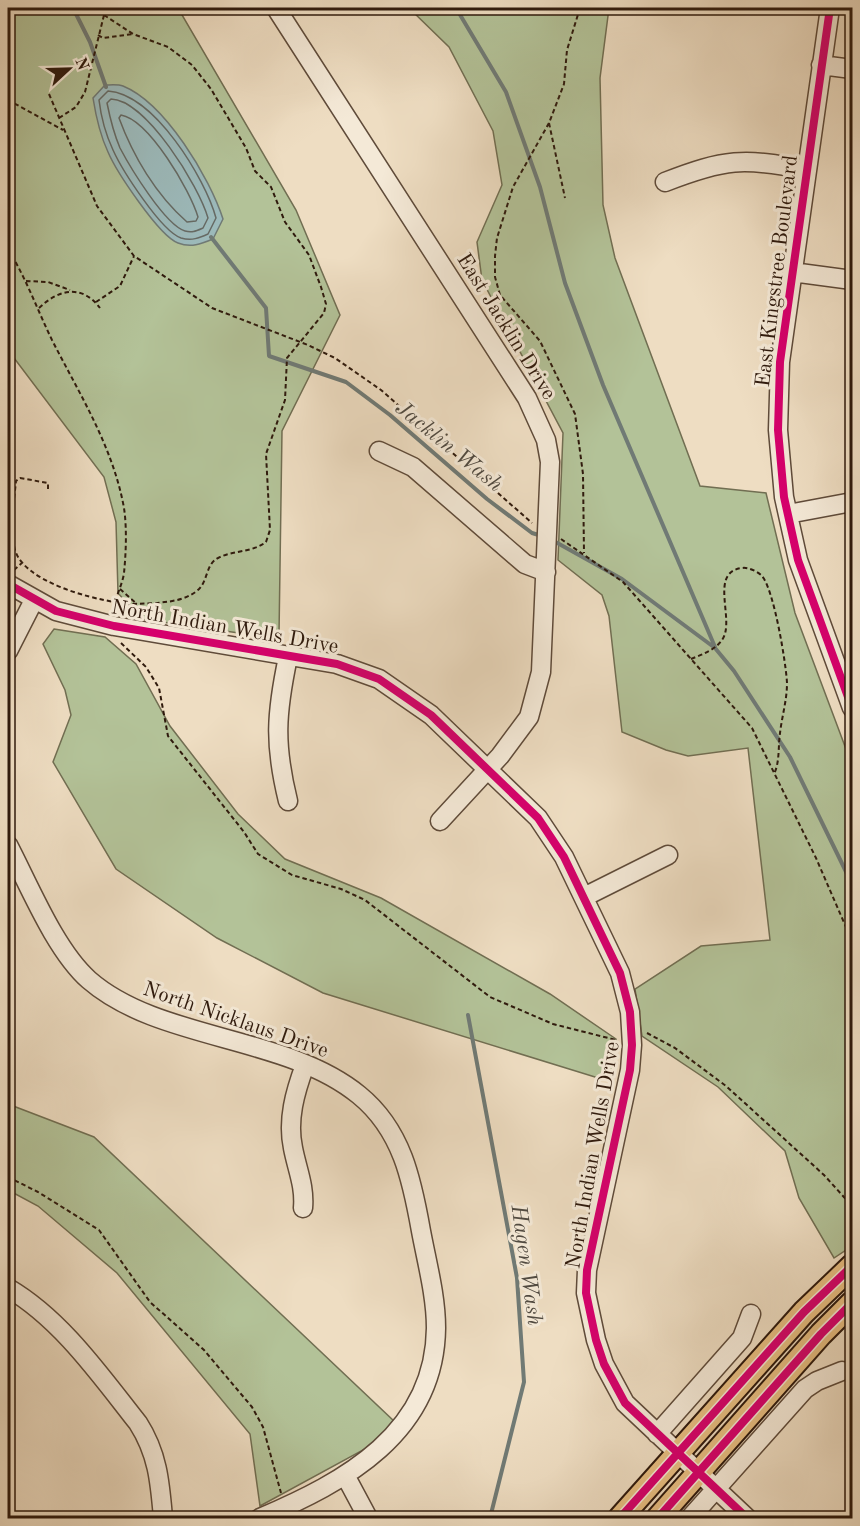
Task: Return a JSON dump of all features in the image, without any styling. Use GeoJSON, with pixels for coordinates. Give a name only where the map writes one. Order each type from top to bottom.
{"type":"FeatureCollection","features":[{"type":"Feature","properties":{"kind":"main road"},"geometry":{"type":"LineString","coordinates":[[620,1518],[804,1312],[852,1266]]}},
{"type":"Feature","properties":{"kind":"main road"},"geometry":{"type":"LineString","coordinates":[[658,1518],[821,1334],[852,1303]]}},
{"type":"Feature","properties":{"kind":"street","name":"East Jacklin Drive"},"geometry":{"type":"LineString","coordinates":[[276,8],[528,398],[546,440],[550,462],[541,672],[529,717],[487,770],[440,821]]}},
{"type":"Feature","properties":{"kind":"street","name":"East Kingstree Boulevard"},"geometry":{"type":"LineString","coordinates":[[830,8],[780,362],[779,459],[788,514],[806,584],[852,708]]}},
{"type":"Feature","properties":{"kind":"street"},"geometry":{"type":"LineString","coordinates":[[821,65],[852,69]]}},
{"type":"Feature","properties":{"kind":"street"},"geometry":{"type":"LineString","coordinates":[[665,182],[709,166],[739,160],[806,170]]}},
{"type":"Feature","properties":{"kind":"street"},"geometry":{"type":"LineString","coordinates":[[792,272],[852,280]]}},
{"type":"Feature","properties":{"kind":"street"},"geometry":{"type":"LineString","coordinates":[[379,451],[413,467],[525,564],[546,572]]}},
{"type":"Feature","properties":{"kind":"street"},"geometry":{"type":"LineString","coordinates":[[788,514],[852,502]]}},
{"type":"Feature","properties":{"kind":"street","name":"North Indian Wells Drive"},"geometry":{"type":"LineString","coordinates":[[11,577],[34,600],[57,611],[114,626],[337,664],[391,686],[431,715],[538,818],[564,856],[584,897],[620,973],[630,1012],[632,1035],[630,1070],[587,1270],[586,1293],[589,1314],[604,1364],[626,1403],[677,1454],[747,1518]]}},
{"type":"Feature","properties":{"kind":"street"},"geometry":{"type":"LineString","coordinates":[[8,651],[34,600]]}},
{"type":"Feature","properties":{"kind":"street"},"geometry":{"type":"LineString","coordinates":[[288,657],[277,731],[278,761],[288,801]]}},
{"type":"Feature","properties":{"kind":"street","name":"North Nicklaus Drive"},"geometry":{"type":"LineString","coordinates":[[8,845],[59,941],[70,959],[89,980],[138,1010],[305,1065],[330,1076],[360,1096],[387,1125],[396,1140],[414,1189],[435,1308],[435,1348],[423,1392],[410,1415],[384,1447],[345,1475],[260,1518]]}},
{"type":"Feature","properties":{"kind":"street"},"geometry":{"type":"LineString","coordinates":[[584,897],[668,855]]}},
{"type":"Feature","properties":{"kind":"street"},"geometry":{"type":"LineString","coordinates":[[303,1208],[304,1193],[292,1147],[291,1123],[293,1105],[305,1065]]}},
{"type":"Feature","properties":{"kind":"street"},"geometry":{"type":"LineString","coordinates":[[8,1288],[36,1306],[52,1321],[138,1423],[148,1439],[157,1464],[163,1518]]}},
{"type":"Feature","properties":{"kind":"street"},"geometry":{"type":"LineString","coordinates":[[657,1434],[742,1338],[751,1314]]}},
{"type":"Feature","properties":{"kind":"street"},"geometry":{"type":"LineString","coordinates":[[690,1518],[804,1389],[842,1371]]}},
{"type":"Feature","properties":{"kind":"street"},"geometry":{"type":"LineString","coordinates":[[345,1475],[368,1518]]}},
{"type":"Feature","properties":{"kind":"path"},"geometry":{"type":"LineString","coordinates":[[59,118],[76,107],[85,92],[104,15],[103,8]]}},
{"type":"Feature","properties":{"kind":"path"},"geometry":{"type":"LineString","coordinates":[[580,8],[567,50],[567,75],[549,123],[508,200],[497,238],[495,277],[500,295],[540,341],[575,414],[583,474],[584,553]]}},
{"type":"Feature","properties":{"kind":"path"},"geometry":{"type":"LineString","coordinates":[[104,15],[133,34],[168,48],[181,56],[192,65],[211,89],[246,148],[255,171],[271,187],[285,222],[309,255],[326,304],[320,321],[287,358],[285,400],[266,454],[270,530],[266,542],[259,547],[226,555],[213,561],[204,583],[193,593],[154,604],[114,606]]}},
{"type":"Feature","properties":{"kind":"path"},"geometry":{"type":"LineString","coordinates":[[98,35],[103,38],[133,34]]}},
{"type":"Feature","properties":{"kind":"path"},"geometry":{"type":"LineString","coordinates":[[8,100],[63,130]]}},
{"type":"Feature","properties":{"kind":"path"},"geometry":{"type":"LineString","coordinates":[[549,123],[565,198]]}},
{"type":"Feature","properties":{"kind":"path"},"geometry":{"type":"LineString","coordinates":[[8,249],[97,425],[114,467],[125,527],[124,572],[114,606],[114,626],[118,639],[146,668],[159,688],[168,736],[238,824],[258,854],[292,875],[341,888],[365,900],[490,998],[553,1024],[591,1036],[618,1041],[645,1032],[675,1048],[710,1073],[824,1175],[852,1206]]}},
{"type":"Feature","properties":{"kind":"path"},"geometry":{"type":"LineString","coordinates":[[96,302],[120,286],[134,256]]}},
{"type":"Feature","properties":{"kind":"path"},"geometry":{"type":"LineString","coordinates":[[26,281],[48,282],[88,296],[100,308]]}},
{"type":"Feature","properties":{"kind":"path"},"geometry":{"type":"LineString","coordinates":[[38,309],[58,294],[70,290]]}},
{"type":"Feature","properties":{"kind":"path"},"geometry":{"type":"LineString","coordinates":[[8,544],[12,532],[17,479],[48,483],[48,489]]}},
{"type":"Feature","properties":{"kind":"path"},"geometry":{"type":"LineString","coordinates":[[12,532],[16,553],[31,571],[79,594],[115,602]]}},
{"type":"Feature","properties":{"kind":"path"},"geometry":{"type":"LineString","coordinates":[[8,562],[11,577]]}},
{"type":"Feature","properties":{"kind":"path"},"geometry":{"type":"LineString","coordinates":[[692,659],[715,648],[725,636],[728,621],[724,589],[729,575],[736,569],[744,567],[762,576],[772,602],[787,677],[787,696],[774,774]]}},
{"type":"Feature","properties":{"kind":"path"},"geometry":{"type":"LineString","coordinates":[[120,589],[137,604]]}},
{"type":"Feature","properties":{"kind":"path"},"geometry":{"type":"LineString","coordinates":[[8,1177],[38,1192],[99,1230],[150,1302],[204,1350],[252,1407],[263,1427],[286,1506]]}},
{"type":"Feature","properties":{"kind":"green space"},"geometry":{"type":"Polygon","coordinates":[[[8,8],[178,8],[296,210],[340,315],[282,431],[279,635],[253,635],[141,619],[118,593],[116,522],[104,477],[8,350],[8,8]]]}},
{"type":"Feature","properties":{"kind":"green space"},"geometry":{"type":"Polygon","coordinates":[[[409,8],[609,8],[600,78],[603,205],[615,258],[700,486],[766,493],[795,613],[852,765],[852,1246],[834,1258],[799,1198],[785,1151],[718,1087],[642,1036],[635,989],[701,946],[770,940],[748,748],[688,756],[666,750],[622,732],[609,616],[602,595],[558,560],[563,433],[482,280],[477,242],[502,185],[493,131],[449,47],[409,8]]]}},
{"type":"Feature","properties":{"kind":"green space"},"geometry":{"type":"Polygon","coordinates":[[[54,629],[105,637],[136,664],[170,726],[238,814],[285,859],[381,898],[550,994],[616,1039],[612,1078],[595,1077],[323,993],[217,938],[116,869],[53,762],[71,715],[65,690],[43,644],[54,629]]]}},
{"type":"Feature","properties":{"kind":"green space"},"geometry":{"type":"Polygon","coordinates":[[[8,1104],[94,1137],[396,1423],[365,1449],[260,1506],[250,1434],[117,1273],[38,1206],[8,1190],[8,1104]]]}},
{"type":"Feature","properties":{"kind":"water"},"geometry":{"type":"Polygon","coordinates":[[[105,85],[121,85],[139,95],[155,108],[184,144],[208,183],[223,219],[213,239],[192,245],[178,243],[160,228],[139,202],[105,146],[97,119],[93,98],[105,85]]]}},
{"type":"Feature","properties":{"kind":"waterway","name":"Jacklin Wash"},"geometry":{"type":"LineString","coordinates":[[73,8],[90,42],[106,87]]}},
{"type":"Feature","properties":{"kind":"waterway"},"geometry":{"type":"LineString","coordinates":[[456,8],[506,92],[540,187],[565,283],[603,385],[715,647]]}},
{"type":"Feature","properties":{"kind":"waterway","name":"Jacklin Wash"},"geometry":{"type":"LineString","coordinates":[[211,237],[266,308],[269,356],[346,382],[390,415],[487,499],[532,533],[542,536]]}},
{"type":"Feature","properties":{"kind":"waterway","name":"Jacklin Wash"},"geometry":{"type":"LineString","coordinates":[[552,540],[622,579],[715,648],[734,671],[790,757],[852,884]]}},
{"type":"Feature","properties":{"kind":"waterway","name":"Hagen Wash"},"geometry":{"type":"LineString","coordinates":[[468,1015],[517,1278],[524,1382],[490,1518]]}},
{"type":"Feature","properties":{"kind":"cycle path"},"geometry":{"type":"LineString","coordinates":[[830,8],[780,362],[778,430],[784,497],[798,560],[852,708]]}},
{"type":"Feature","properties":{"kind":"cycle path"},"geometry":{"type":"LineString","coordinates":[[8,584],[56,611],[114,626],[337,664],[379,679],[431,715],[538,818],[564,857],[620,973],[630,1012],[632,1045],[630,1070],[587,1270],[586,1293],[596,1340],[604,1364],[625,1403],[747,1518]]}},
{"type":"Feature","properties":{"kind":"cycle path"},"geometry":{"type":"LineString","coordinates":[[620,1518],[804,1312],[852,1266]]}},
{"type":"Feature","properties":{"kind":"cycle path"},"geometry":{"type":"LineString","coordinates":[[658,1518],[821,1334],[852,1303]]}}]}
